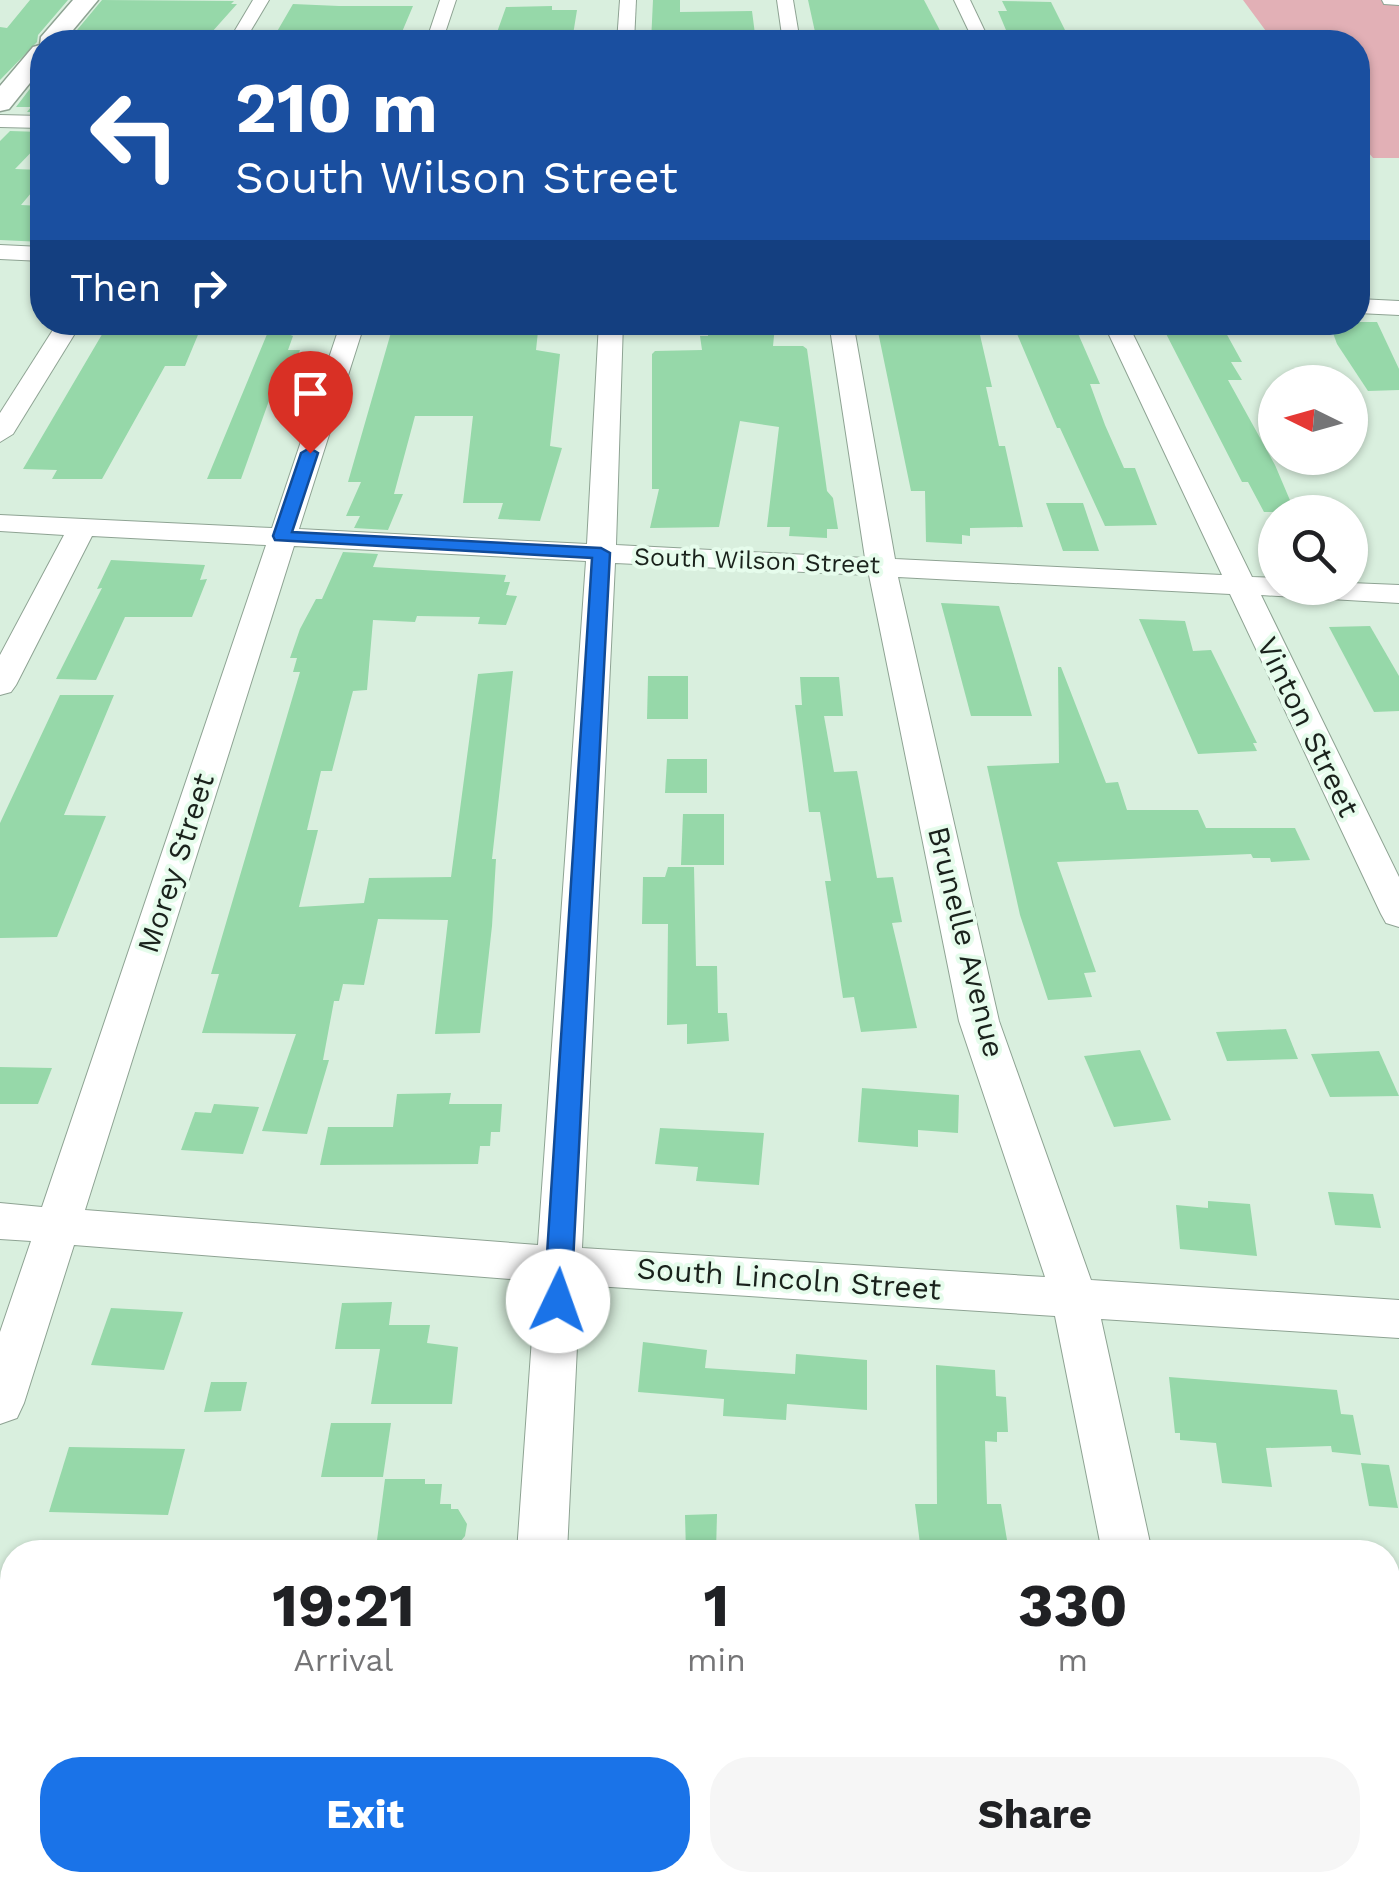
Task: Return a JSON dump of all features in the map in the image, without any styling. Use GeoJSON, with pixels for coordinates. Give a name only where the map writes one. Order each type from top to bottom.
{"type":"FeatureCollection","features":[{"type":"Feature","properties":{"kind":"street"},"geometry":{"type":"LineString","coordinates":[[60,30],[86,0]]}},
{"type":"Feature","properties":{"kind":"street"},"geometry":{"type":"LineString","coordinates":[[243,30],[262,0]]}},
{"type":"Feature","properties":{"kind":"street"},"geometry":{"type":"LineString","coordinates":[[438,30],[448,0]]}},
{"type":"Feature","properties":{"kind":"street"},"geometry":{"type":"LineString","coordinates":[[627,30],[628,0]]}},
{"type":"Feature","properties":{"kind":"street"},"geometry":{"type":"LineString","coordinates":[[784,0],[790,30]]}},
{"type":"Feature","properties":{"kind":"street"},"geometry":{"type":"LineString","coordinates":[[962,0],[976,30]]}},
{"type":"Feature","properties":{"kind":"street"},"geometry":{"type":"LineString","coordinates":[[1390,0],[1399,0]]}},
{"type":"Feature","properties":{"kind":"street"},"geometry":{"type":"LineString","coordinates":[[0,103],[30,67]]}},
{"type":"Feature","properties":{"kind":"street"},"geometry":{"type":"LineString","coordinates":[[0,120],[30,121]]}},
{"type":"Feature","properties":{"kind":"street"},"geometry":{"type":"LineString","coordinates":[[0,252],[30,253]]}},
{"type":"Feature","properties":{"kind":"street"},"geometry":{"type":"LineString","coordinates":[[1370,307],[1399,308]]}},
{"type":"Feature","properties":{"kind":"street"},"geometry":{"type":"LineString","coordinates":[[0,434],[62,335]]}},
{"type":"Feature","properties":{"kind":"street","name":"Morey Street"},"geometry":{"type":"LineString","coordinates":[[0,1402],[349,335]]}},
{"type":"Feature","properties":{"kind":"street"},"geometry":{"type":"LineString","coordinates":[[543,1540],[610,335]]}},
{"type":"Feature","properties":{"kind":"street","name":"Brunelle Avenue"},"geometry":{"type":"LineString","coordinates":[[843,335],[881,565],[979,1021],[1074,1297],[1125,1540]]}},
{"type":"Feature","properties":{"kind":"street","name":"Vinton Street"},"geometry":{"type":"LineString","coordinates":[[1120,335],[1399,914]]}},
{"type":"Feature","properties":{"kind":"street","name":"South Wilson Street"},"geometry":{"type":"LineString","coordinates":[[0,523],[1258,586]]}},
{"type":"Feature","properties":{"kind":"street"},"geometry":{"type":"LineString","coordinates":[[0,685],[82,527]]}},
{"type":"Feature","properties":{"kind":"street","name":"South Wilson Street"},"geometry":{"type":"LineString","coordinates":[[1368,592],[1399,594]]}},
{"type":"Feature","properties":{"kind":"street","name":"South Lincoln Street"},"geometry":{"type":"LineString","coordinates":[[0,1222],[560,1265],[1399,1319]]}},
{"type":"Feature","properties":{"kind":"shaded area"},"geometry":{"type":"Polygon","coordinates":[[[1243,0],[1399,0],[1399,158],[1373,158],[1370,154],[1370,30],[1265,30],[1243,0]]]}},
{"type":"Feature","properties":{"kind":"building"},"geometry":{"type":"Polygon","coordinates":[[[30,0],[68,0],[42,30],[30,30],[30,49],[0,80],[0,27],[7,28],[30,0]]]}},
{"type":"Feature","properties":{"kind":"building"},"geometry":{"type":"Polygon","coordinates":[[[102,0],[237,4],[214,30],[77,30],[102,0]]]}},
{"type":"Feature","properties":{"kind":"building"},"geometry":{"type":"Polygon","coordinates":[[[653,0],[680,0],[680,12],[752,11],[754,30],[652,30],[653,0]]]}},
{"type":"Feature","properties":{"kind":"building"},"geometry":{"type":"Polygon","coordinates":[[[808,0],[924,0],[940,30],[815,30],[808,0]]]}},
{"type":"Feature","properties":{"kind":"building"},"geometry":{"type":"Polygon","coordinates":[[[1002,1],[1051,2],[1065,30],[1006,30],[998,11],[1007,11],[1002,1]]]}},
{"type":"Feature","properties":{"kind":"building"},"geometry":{"type":"Polygon","coordinates":[[[293,4],[413,6],[403,30],[278,30],[293,4]]]}},
{"type":"Feature","properties":{"kind":"building"},"geometry":{"type":"Polygon","coordinates":[[[506,7],[577,10],[574,30],[498,30],[506,7]]]}},
{"type":"Feature","properties":{"kind":"building"},"geometry":{"type":"Polygon","coordinates":[[[30,89],[30,107],[16,107],[30,89]]]}},
{"type":"Feature","properties":{"kind":"building"},"geometry":{"type":"Polygon","coordinates":[[[10,131],[30,132],[30,153],[15,169],[30,170],[30,194],[21,205],[30,205],[30,241],[0,240],[0,141],[10,131]]]}},
{"type":"Feature","properties":{"kind":"building"},"geometry":{"type":"Polygon","coordinates":[[[1370,322],[1377,322],[1399,369],[1399,390],[1368,391],[1368,365],[1351,365],[1334,335],[1370,335],[1370,322]]]}},
{"type":"Feature","properties":{"kind":"building"},"geometry":{"type":"Polygon","coordinates":[[[102,335],[198,335],[185,366],[165,366],[102,479],[52,479],[57,470],[23,469],[102,335]]]}},
{"type":"Feature","properties":{"kind":"building"},"geometry":{"type":"Polygon","coordinates":[[[267,335],[293,336],[288,350],[300,350],[296,360],[324,361],[315,387],[287,387],[284,395],[271,395],[241,479],[207,479],[267,335]]]}},
{"type":"Feature","properties":{"kind":"building"},"geometry":{"type":"Polygon","coordinates":[[[390,335],[538,335],[536,350],[560,354],[550,446],[562,448],[540,521],[498,519],[503,503],[463,503],[473,416],[415,416],[394,494],[403,494],[388,530],[354,528],[360,516],[346,516],[361,482],[348,482],[390,335]]]}},
{"type":"Feature","properties":{"kind":"building"},"geometry":{"type":"Polygon","coordinates":[[[774,335],[773,346],[807,349],[827,491],[833,498],[838,529],[827,529],[827,538],[789,536],[790,527],[767,527],[779,427],[740,421],[719,527],[650,528],[659,489],[652,489],[652,354],[702,350],[700,336],[774,335]]]}},
{"type":"Feature","properties":{"kind":"building"},"geometry":{"type":"Polygon","coordinates":[[[879,335],[980,335],[992,387],[986,387],[999,446],[1005,446],[1023,527],[970,528],[970,536],[962,535],[962,544],[926,542],[925,491],[911,491],[879,335]]]}},
{"type":"Feature","properties":{"kind":"building"},"geometry":{"type":"Polygon","coordinates":[[[1018,335],[1079,335],[1100,384],[1090,384],[1105,425],[1124,468],[1135,468],[1157,525],[1105,526],[1018,335]]]}},
{"type":"Feature","properties":{"kind":"building"},"geometry":{"type":"Polygon","coordinates":[[[1167,335],[1227,335],[1242,362],[1231,362],[1242,380],[1228,380],[1258,434],[1258,475],[1279,475],[1288,495],[1258,495],[1258,501],[1248,482],[1242,482],[1167,335]]]}},
{"type":"Feature","properties":{"kind":"building"},"geometry":{"type":"Polygon","coordinates":[[[1046,503],[1083,503],[1099,551],[1063,551],[1046,503]]]}},
{"type":"Feature","properties":{"kind":"building"},"geometry":{"type":"Polygon","coordinates":[[[343,552],[378,554],[373,567],[506,575],[504,582],[510,582],[506,595],[517,596],[506,625],[478,624],[480,617],[417,616],[415,622],[373,620],[367,690],[353,691],[332,771],[321,771],[307,830],[318,830],[299,907],[364,903],[369,878],[451,877],[478,674],[513,671],[492,859],[496,859],[492,926],[480,1033],[435,1034],[448,920],[378,919],[364,985],[343,984],[339,1001],[334,1001],[323,1060],[329,1060],[307,1134],[262,1131],[296,1034],[202,1033],[219,974],[211,974],[300,672],[293,672],[297,658],[290,658],[300,629],[316,599],[322,599],[343,552]]]}},
{"type":"Feature","properties":{"kind":"building"},"geometry":{"type":"Polygon","coordinates":[[[111,560],[205,565],[200,580],[207,579],[192,617],[125,617],[96,680],[56,679],[102,588],[97,589],[111,560]]]}},
{"type":"Feature","properties":{"kind":"building"},"geometry":{"type":"Polygon","coordinates":[[[941,603],[999,606],[1032,716],[971,716],[941,603]]]}},
{"type":"Feature","properties":{"kind":"building"},"geometry":{"type":"Polygon","coordinates":[[[1139,619],[1185,621],[1193,651],[1211,650],[1257,743],[1253,743],[1257,751],[1198,754],[1139,619]]]}},
{"type":"Feature","properties":{"kind":"building"},"geometry":{"type":"Polygon","coordinates":[[[1370,626],[1399,676],[1399,711],[1374,712],[1329,627],[1370,626]]]}},
{"type":"Feature","properties":{"kind":"building"},"geometry":{"type":"Polygon","coordinates":[[[1058,667],[1106,783],[1118,782],[1127,810],[1198,810],[1206,828],[1295,828],[1310,860],[1271,862],[1270,858],[1253,858],[1251,854],[1057,862],[1096,972],[1084,973],[1092,997],[1048,1000],[1020,915],[987,766],[1059,763],[1058,667]]]}},
{"type":"Feature","properties":{"kind":"building"},"geometry":{"type":"Polygon","coordinates":[[[648,676],[688,676],[688,719],[647,719],[648,676]]]}},
{"type":"Feature","properties":{"kind":"building"},"geometry":{"type":"Polygon","coordinates":[[[800,677],[839,677],[843,716],[824,716],[834,772],[857,771],[877,878],[893,877],[902,922],[892,923],[917,1028],[861,1032],[854,997],[843,998],[825,881],[831,881],[820,812],[809,812],[795,705],[802,705],[800,677]]]}},
{"type":"Feature","properties":{"kind":"building"},"geometry":{"type":"Polygon","coordinates":[[[60,695],[114,695],[64,815],[106,816],[57,937],[0,938],[0,823],[60,695]]]}},
{"type":"Feature","properties":{"kind":"building"},"geometry":{"type":"Polygon","coordinates":[[[667,759],[707,759],[707,793],[665,793],[667,759]]]}},
{"type":"Feature","properties":{"kind":"building"},"geometry":{"type":"Polygon","coordinates":[[[683,814],[724,814],[724,865],[681,865],[683,814]]]}},
{"type":"Feature","properties":{"kind":"building"},"geometry":{"type":"Polygon","coordinates":[[[668,867],[694,867],[696,966],[717,966],[718,1013],[727,1013],[729,1041],[687,1044],[687,1024],[667,1025],[668,924],[642,924],[643,877],[665,877],[668,867]]]}},
{"type":"Feature","properties":{"kind":"building"},"geometry":{"type":"Polygon","coordinates":[[[1286,1029],[1298,1059],[1227,1061],[1216,1032],[1286,1029]]]}},
{"type":"Feature","properties":{"kind":"building"},"geometry":{"type":"Polygon","coordinates":[[[1140,1050],[1171,1120],[1114,1127],[1084,1056],[1140,1050]]]}},
{"type":"Feature","properties":{"kind":"building"},"geometry":{"type":"Polygon","coordinates":[[[1379,1051],[1399,1096],[1330,1097],[1311,1054],[1379,1051]]]}},
{"type":"Feature","properties":{"kind":"building"},"geometry":{"type":"Polygon","coordinates":[[[0,1067],[52,1068],[38,1104],[0,1104],[0,1067]]]}},
{"type":"Feature","properties":{"kind":"building"},"geometry":{"type":"Polygon","coordinates":[[[862,1088],[959,1095],[958,1133],[918,1130],[918,1147],[858,1142],[862,1088]]]}},
{"type":"Feature","properties":{"kind":"building"},"geometry":{"type":"Polygon","coordinates":[[[451,1093],[449,1104],[502,1104],[500,1132],[491,1132],[490,1146],[480,1146],[478,1164],[320,1165],[328,1127],[393,1127],[397,1094],[451,1093]]]}},
{"type":"Feature","properties":{"kind":"building"},"geometry":{"type":"Polygon","coordinates":[[[214,1104],[259,1107],[243,1154],[181,1150],[195,1112],[211,1113],[214,1104]]]}},
{"type":"Feature","properties":{"kind":"building"},"geometry":{"type":"Polygon","coordinates":[[[660,1128],[764,1133],[759,1185],[696,1181],[698,1167],[655,1164],[660,1128]]]}},
{"type":"Feature","properties":{"kind":"building"},"geometry":{"type":"Polygon","coordinates":[[[1328,1192],[1373,1194],[1381,1228],[1335,1225],[1328,1192]]]}},
{"type":"Feature","properties":{"kind":"building"},"geometry":{"type":"Polygon","coordinates":[[[1208,1201],[1250,1204],[1257,1256],[1180,1249],[1176,1205],[1208,1208],[1208,1201]]]}},
{"type":"Feature","properties":{"kind":"building"},"geometry":{"type":"Polygon","coordinates":[[[392,1302],[389,1325],[430,1325],[427,1343],[458,1347],[452,1404],[371,1404],[380,1349],[335,1349],[342,1303],[392,1302]]]}},
{"type":"Feature","properties":{"kind":"building"},"geometry":{"type":"Polygon","coordinates":[[[111,1308],[183,1312],[164,1370],[91,1365],[111,1308]]]}},
{"type":"Feature","properties":{"kind":"building"},"geometry":{"type":"Polygon","coordinates":[[[643,1342],[707,1350],[705,1368],[795,1374],[796,1354],[867,1360],[867,1410],[787,1404],[786,1420],[723,1416],[724,1399],[638,1392],[643,1342]]]}},
{"type":"Feature","properties":{"kind":"building"},"geometry":{"type":"Polygon","coordinates":[[[936,1365],[995,1370],[996,1396],[1006,1397],[1008,1432],[997,1432],[997,1442],[985,1441],[987,1504],[1001,1504],[1007,1540],[920,1540],[915,1504],[937,1504],[936,1365]]]}},
{"type":"Feature","properties":{"kind":"building"},"geometry":{"type":"Polygon","coordinates":[[[1169,1377],[1337,1390],[1341,1414],[1353,1415],[1361,1455],[1332,1452],[1331,1446],[1266,1448],[1272,1487],[1222,1483],[1216,1443],[1180,1440],[1180,1433],[1175,1433],[1169,1377]]]}},
{"type":"Feature","properties":{"kind":"building"},"geometry":{"type":"Polygon","coordinates":[[[211,1382],[247,1382],[241,1411],[204,1412],[211,1382]]]}},
{"type":"Feature","properties":{"kind":"building"},"geometry":{"type":"Polygon","coordinates":[[[331,1423],[391,1423],[383,1477],[321,1477],[331,1423]]]}},
{"type":"Feature","properties":{"kind":"building"},"geometry":{"type":"Polygon","coordinates":[[[69,1447],[185,1449],[168,1515],[49,1512],[69,1447]]]}},
{"type":"Feature","properties":{"kind":"building"},"geometry":{"type":"Polygon","coordinates":[[[1361,1463],[1389,1465],[1398,1508],[1369,1506],[1361,1463]]]}},
{"type":"Feature","properties":{"kind":"building"},"geometry":{"type":"Polygon","coordinates":[[[385,1479],[425,1479],[425,1484],[442,1484],[440,1504],[458,1509],[467,1524],[462,1540],[377,1540],[385,1479]]]}},
{"type":"Feature","properties":{"kind":"building"},"geometry":{"type":"Polygon","coordinates":[[[717,1514],[716,1540],[686,1540],[685,1515],[717,1514]]]}},
{"type":"Feature","properties":{"kind":"route"},"geometry":{"type":"LineString","coordinates":[[310,453],[282,536],[601,553],[558,1301]]}}]}
